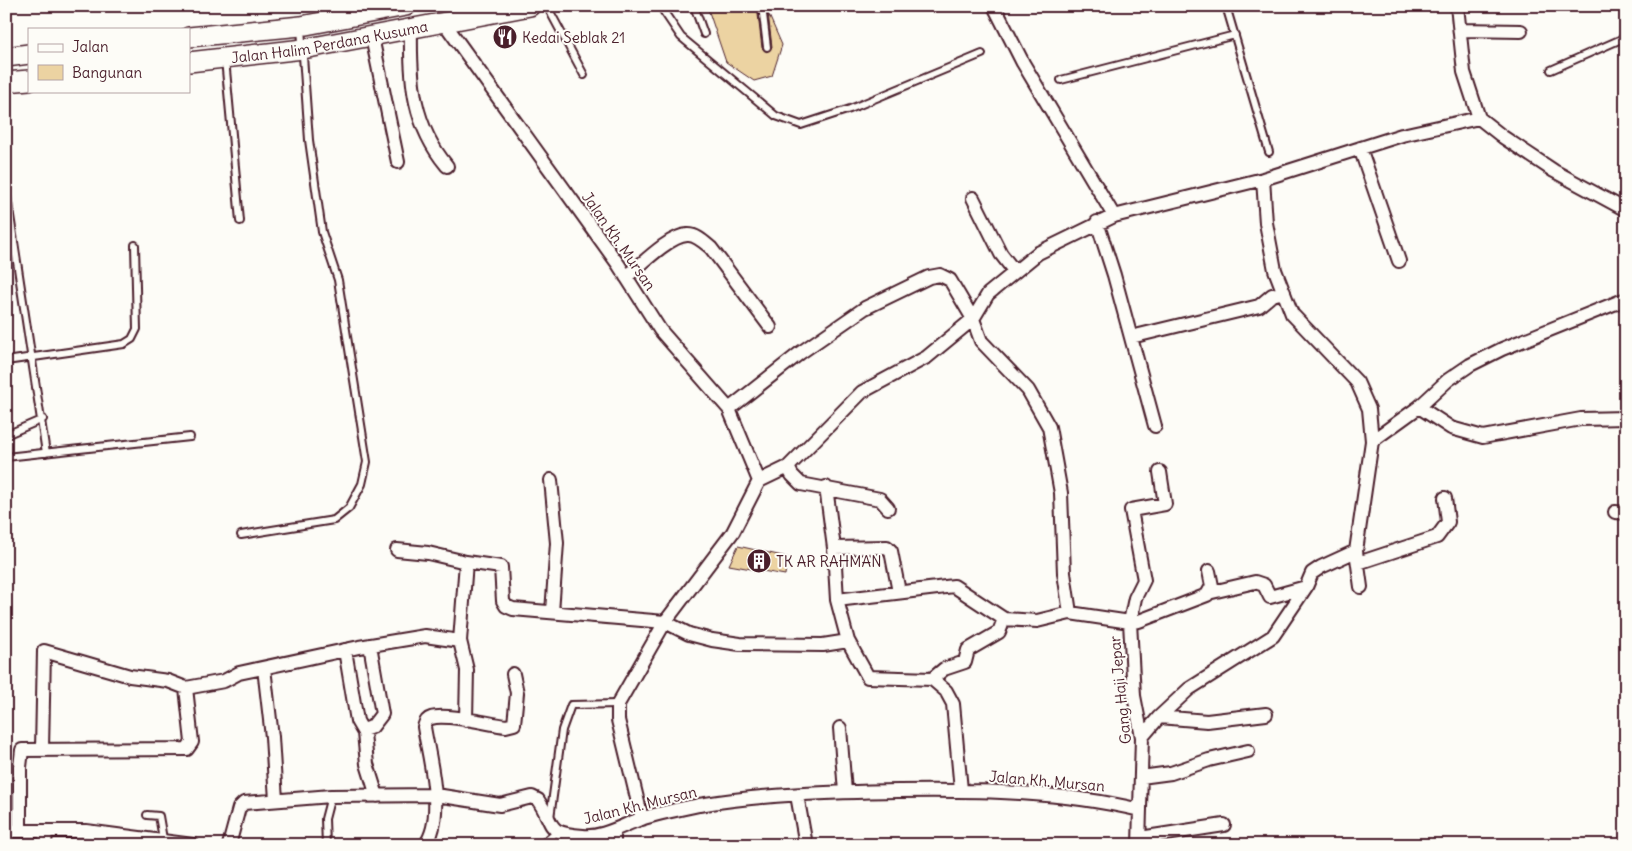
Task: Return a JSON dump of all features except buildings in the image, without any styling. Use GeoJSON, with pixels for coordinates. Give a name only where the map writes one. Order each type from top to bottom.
{"type":"FeatureCollection","features":[{"type":"Feature","properties":{"kind":"main road","name":"Jalan Halim Perdana Kusuma"},"geometry":{"type":"LineString","coordinates":[[190,37],[301,26],[406,6]]}},
{"type":"Feature","properties":{"kind":"main road","name":"Jalan Halim Perdana Kusuma"},"geometry":{"type":"LineString","coordinates":[[190,62],[303,49],[372,38],[530,6]]}},
{"type":"Feature","properties":{"kind":"main road"},"geometry":{"type":"LineString","coordinates":[[6,57],[28,54]]}},
{"type":"Feature","properties":{"kind":"main road"},"geometry":{"type":"LineString","coordinates":[[6,82],[28,80]]}},
{"type":"Feature","properties":{"kind":"street"},"geometry":{"type":"LineString","coordinates":[[994,6],[1024,62],[1114,216]]}},
{"type":"Feature","properties":{"kind":"street"},"geometry":{"type":"LineString","coordinates":[[1457,6],[1464,72],[1479,118],[1503,137],[1554,171],[1626,210]]}},
{"type":"Feature","properties":{"kind":"street","name":"Jalan Kh. Mursan"},"geometry":{"type":"LineString","coordinates":[[445,24],[626,277],[660,330],[729,409],[746,444],[759,480]]}},
{"type":"Feature","properties":{"kind":"street"},"geometry":{"type":"LineString","coordinates":[[411,30],[411,63],[420,121],[426,136],[447,166]]}},
{"type":"Feature","properties":{"kind":"street"},"geometry":{"type":"LineString","coordinates":[[1460,30],[1521,31]]}},
{"type":"Feature","properties":{"kind":"street"},"geometry":{"type":"LineString","coordinates":[[372,38],[398,162]]}},
{"type":"Feature","properties":{"kind":"street"},"geometry":{"type":"LineString","coordinates":[[642,819],[618,720],[618,704],[665,622],[733,532],[759,480],[788,468],[862,392],[927,357],[973,319],[988,294],[1038,253],[1096,222],[1263,179],[1402,135],[1479,118]]}},
{"type":"Feature","properties":{"kind":"street"},"geometry":{"type":"LineString","coordinates":[[1360,148],[1399,261]]}},
{"type":"Feature","properties":{"kind":"street"},"geometry":{"type":"LineString","coordinates":[[1263,179],[1266,223],[1275,270],[1292,314],[1357,382],[1369,409],[1372,441],[1357,557],[1361,587]]}},
{"type":"Feature","properties":{"kind":"street"},"geometry":{"type":"LineString","coordinates":[[973,198],[1002,254],[1015,272]]}},
{"type":"Feature","properties":{"kind":"street"},"geometry":{"type":"LineString","coordinates":[[1096,222],[1131,337],[1155,426]]}},
{"type":"Feature","properties":{"kind":"street"},"geometry":{"type":"LineString","coordinates":[[626,277],[674,239],[689,234],[700,238],[711,248],[770,327]]}},
{"type":"Feature","properties":{"kind":"street"},"geometry":{"type":"LineString","coordinates":[[729,409],[800,353],[865,308],[929,277],[940,275],[950,280],[973,319],[981,341],[1028,390],[1049,427],[1061,493],[1064,573],[1070,613]]}},
{"type":"Feature","properties":{"kind":"street"},"geometry":{"type":"LineString","coordinates":[[1131,337],[1259,306],[1272,295],[1284,292]]}},
{"type":"Feature","properties":{"kind":"street"},"geometry":{"type":"LineString","coordinates":[[1372,441],[1419,407],[1448,380],[1470,365],[1502,349],[1626,299]]}},
{"type":"Feature","properties":{"kind":"street"},"geometry":{"type":"LineString","coordinates":[[1419,407],[1451,428],[1483,437],[1581,419],[1626,418]]}},
{"type":"Feature","properties":{"kind":"street"},"geometry":{"type":"LineString","coordinates":[[788,468],[801,484],[826,487],[880,499],[888,508]]}},
{"type":"Feature","properties":{"kind":"street","name":"Gang Haji Jepar"},"geometry":{"type":"LineString","coordinates":[[1140,841],[1142,737],[1134,696],[1130,622],[1134,598],[1144,580],[1131,510],[1165,504],[1160,472]]}},
{"type":"Feature","properties":{"kind":"street"},"geometry":{"type":"LineString","coordinates":[[552,480],[557,543],[552,612]]}},
{"type":"Feature","properties":{"kind":"street"},"geometry":{"type":"LineString","coordinates":[[826,487],[834,548],[836,600],[848,641],[868,677],[932,679],[944,670],[965,662],[968,650],[999,632],[1004,620]]}},
{"type":"Feature","properties":{"kind":"street"},"geometry":{"type":"LineString","coordinates":[[1142,737],[1159,717],[1189,689],[1273,636],[1306,587],[1312,573],[1321,567],[1437,537],[1448,522],[1445,498]]}},
{"type":"Feature","properties":{"kind":"street"},"geometry":{"type":"LineString","coordinates":[[834,548],[887,547],[893,556],[899,592]]}},
{"type":"Feature","properties":{"kind":"street"},"geometry":{"type":"LineString","coordinates":[[396,550],[428,553],[501,568],[503,601],[506,606],[513,609],[665,622],[689,634],[731,642],[823,645],[848,641]]}},
{"type":"Feature","properties":{"kind":"street"},"geometry":{"type":"LineString","coordinates":[[466,562],[460,641],[467,670],[466,720]]}},
{"type":"Feature","properties":{"kind":"street"},"geometry":{"type":"LineString","coordinates":[[1208,593],[1212,586],[1209,571]]}},
{"type":"Feature","properties":{"kind":"street"},"geometry":{"type":"LineString","coordinates":[[836,600],[954,586],[1004,620],[1037,621],[1070,613],[1130,622],[1139,621],[1194,602],[1208,593],[1255,582],[1264,585],[1270,597],[1306,587]]}},
{"type":"Feature","properties":{"kind":"street"},"geometry":{"type":"LineString","coordinates":[[42,749],[44,651],[130,676],[168,681],[186,688],[224,681],[239,673],[370,645],[425,636],[460,641]]}},
{"type":"Feature","properties":{"kind":"street"},"geometry":{"type":"LineString","coordinates":[[363,730],[372,727],[382,714],[370,645]]}},
{"type":"Feature","properties":{"kind":"street"},"geometry":{"type":"LineString","coordinates":[[345,650],[357,722],[363,730],[368,764],[377,796]]}},
{"type":"Feature","properties":{"kind":"street"},"geometry":{"type":"LineString","coordinates":[[264,668],[272,737],[276,800]]}},
{"type":"Feature","properties":{"kind":"street"},"geometry":{"type":"LineString","coordinates":[[425,845],[432,837],[436,795],[424,727],[426,722],[431,718],[466,720],[506,726],[514,724],[517,693],[514,674]]}},
{"type":"Feature","properties":{"kind":"street"},"geometry":{"type":"LineString","coordinates":[[932,679],[946,691],[953,704],[962,790]]}},
{"type":"Feature","properties":{"kind":"street"},"geometry":{"type":"LineString","coordinates":[[20,832],[20,753],[26,748],[190,748],[192,742],[186,688]]}},
{"type":"Feature","properties":{"kind":"street"},"geometry":{"type":"LineString","coordinates":[[1159,717],[1207,721],[1266,714]]}},
{"type":"Feature","properties":{"kind":"street"},"geometry":{"type":"LineString","coordinates":[[840,728],[845,792]]}},
{"type":"Feature","properties":{"kind":"street"},"geometry":{"type":"LineString","coordinates":[[1141,777],[1171,774],[1209,760],[1248,751]]}},
{"type":"Feature","properties":{"kind":"street","name":"Jalan Kh. Mursan"},"geometry":{"type":"LineString","coordinates":[[553,828],[585,841],[642,819],[700,805],[845,792],[962,790],[1103,801],[1140,810]]}},
{"type":"Feature","properties":{"kind":"street"},"geometry":{"type":"LineString","coordinates":[[229,845],[239,808],[244,803],[330,796],[436,795],[500,805],[532,797],[538,800],[553,828]]}},
{"type":"Feature","properties":{"kind":"street"},"geometry":{"type":"LineString","coordinates":[[797,795],[806,845]]}},
{"type":"Feature","properties":{"kind":"street"},"geometry":{"type":"LineString","coordinates":[[1140,841],[1224,825]]}},
{"type":"Feature","properties":{"kind":"street"},"geometry":{"type":"LineString","coordinates":[[614,830],[614,845]]}},
{"type":"Feature","properties":{"kind":"street"},"geometry":{"type":"LineString","coordinates":[[45,845],[46,831]]}},
{"type":"Feature","properties":{"kind":"street"},"geometry":{"type":"LineString","coordinates":[[6,832],[86,831],[193,845]]}},
{"type":"Feature","properties":{"kind":"lane"},"geometry":{"type":"LineString","coordinates":[[547,6],[584,75]]}},
{"type":"Feature","properties":{"kind":"lane"},"geometry":{"type":"LineString","coordinates":[[660,6],[681,38],[776,116],[801,125],[850,109],[982,54]]}},
{"type":"Feature","properties":{"kind":"lane"},"geometry":{"type":"LineString","coordinates":[[694,6],[704,34]]}},
{"type":"Feature","properties":{"kind":"lane"},"geometry":{"type":"LineString","coordinates":[[762,6],[768,47]]}},
{"type":"Feature","properties":{"kind":"lane"},"geometry":{"type":"LineString","coordinates":[[1226,6],[1269,152]]}},
{"type":"Feature","properties":{"kind":"lane"},"geometry":{"type":"LineString","coordinates":[[242,535],[334,520],[348,508],[366,472],[367,462],[338,280],[322,232],[309,140],[301,26]]}},
{"type":"Feature","properties":{"kind":"lane"},"geometry":{"type":"LineString","coordinates":[[1061,80],[1235,35]]}},
{"type":"Feature","properties":{"kind":"lane"},"geometry":{"type":"LineString","coordinates":[[1551,70],[1626,37]]}},
{"type":"Feature","properties":{"kind":"lane"},"geometry":{"type":"LineString","coordinates":[[225,58],[240,221]]}},
{"type":"Feature","properties":{"kind":"lane"},"geometry":{"type":"LineString","coordinates":[[6,189],[43,419],[46,453]]}},
{"type":"Feature","properties":{"kind":"lane"},"geometry":{"type":"LineString","coordinates":[[6,361],[124,344],[132,339],[137,329],[135,245]]}},
{"type":"Feature","properties":{"kind":"lane"},"geometry":{"type":"LineString","coordinates":[[6,435],[43,419]]}},
{"type":"Feature","properties":{"kind":"lane"},"geometry":{"type":"LineString","coordinates":[[6,457],[190,437]]}},
{"type":"Feature","properties":{"kind":"lane"},"geometry":{"type":"LineString","coordinates":[[541,845],[553,828],[562,730],[571,705],[618,704]]}},
{"type":"Feature","properties":{"kind":"lane"},"geometry":{"type":"LineString","coordinates":[[326,845],[325,819],[330,796]]}},
{"type":"Feature","properties":{"kind":"lane"},"geometry":{"type":"LineString","coordinates":[[147,815],[159,816],[167,841]]}},
{"type":"Feature","properties":{"kind":"place","name":"Kedai Seblak 21"},"geometry":{"type":"Point","coordinates":[505,37]}},
{"type":"Feature","properties":{"kind":"place","name":"TK AR RAHMAN"},"geometry":{"type":"Point","coordinates":[759,561]}}]}
